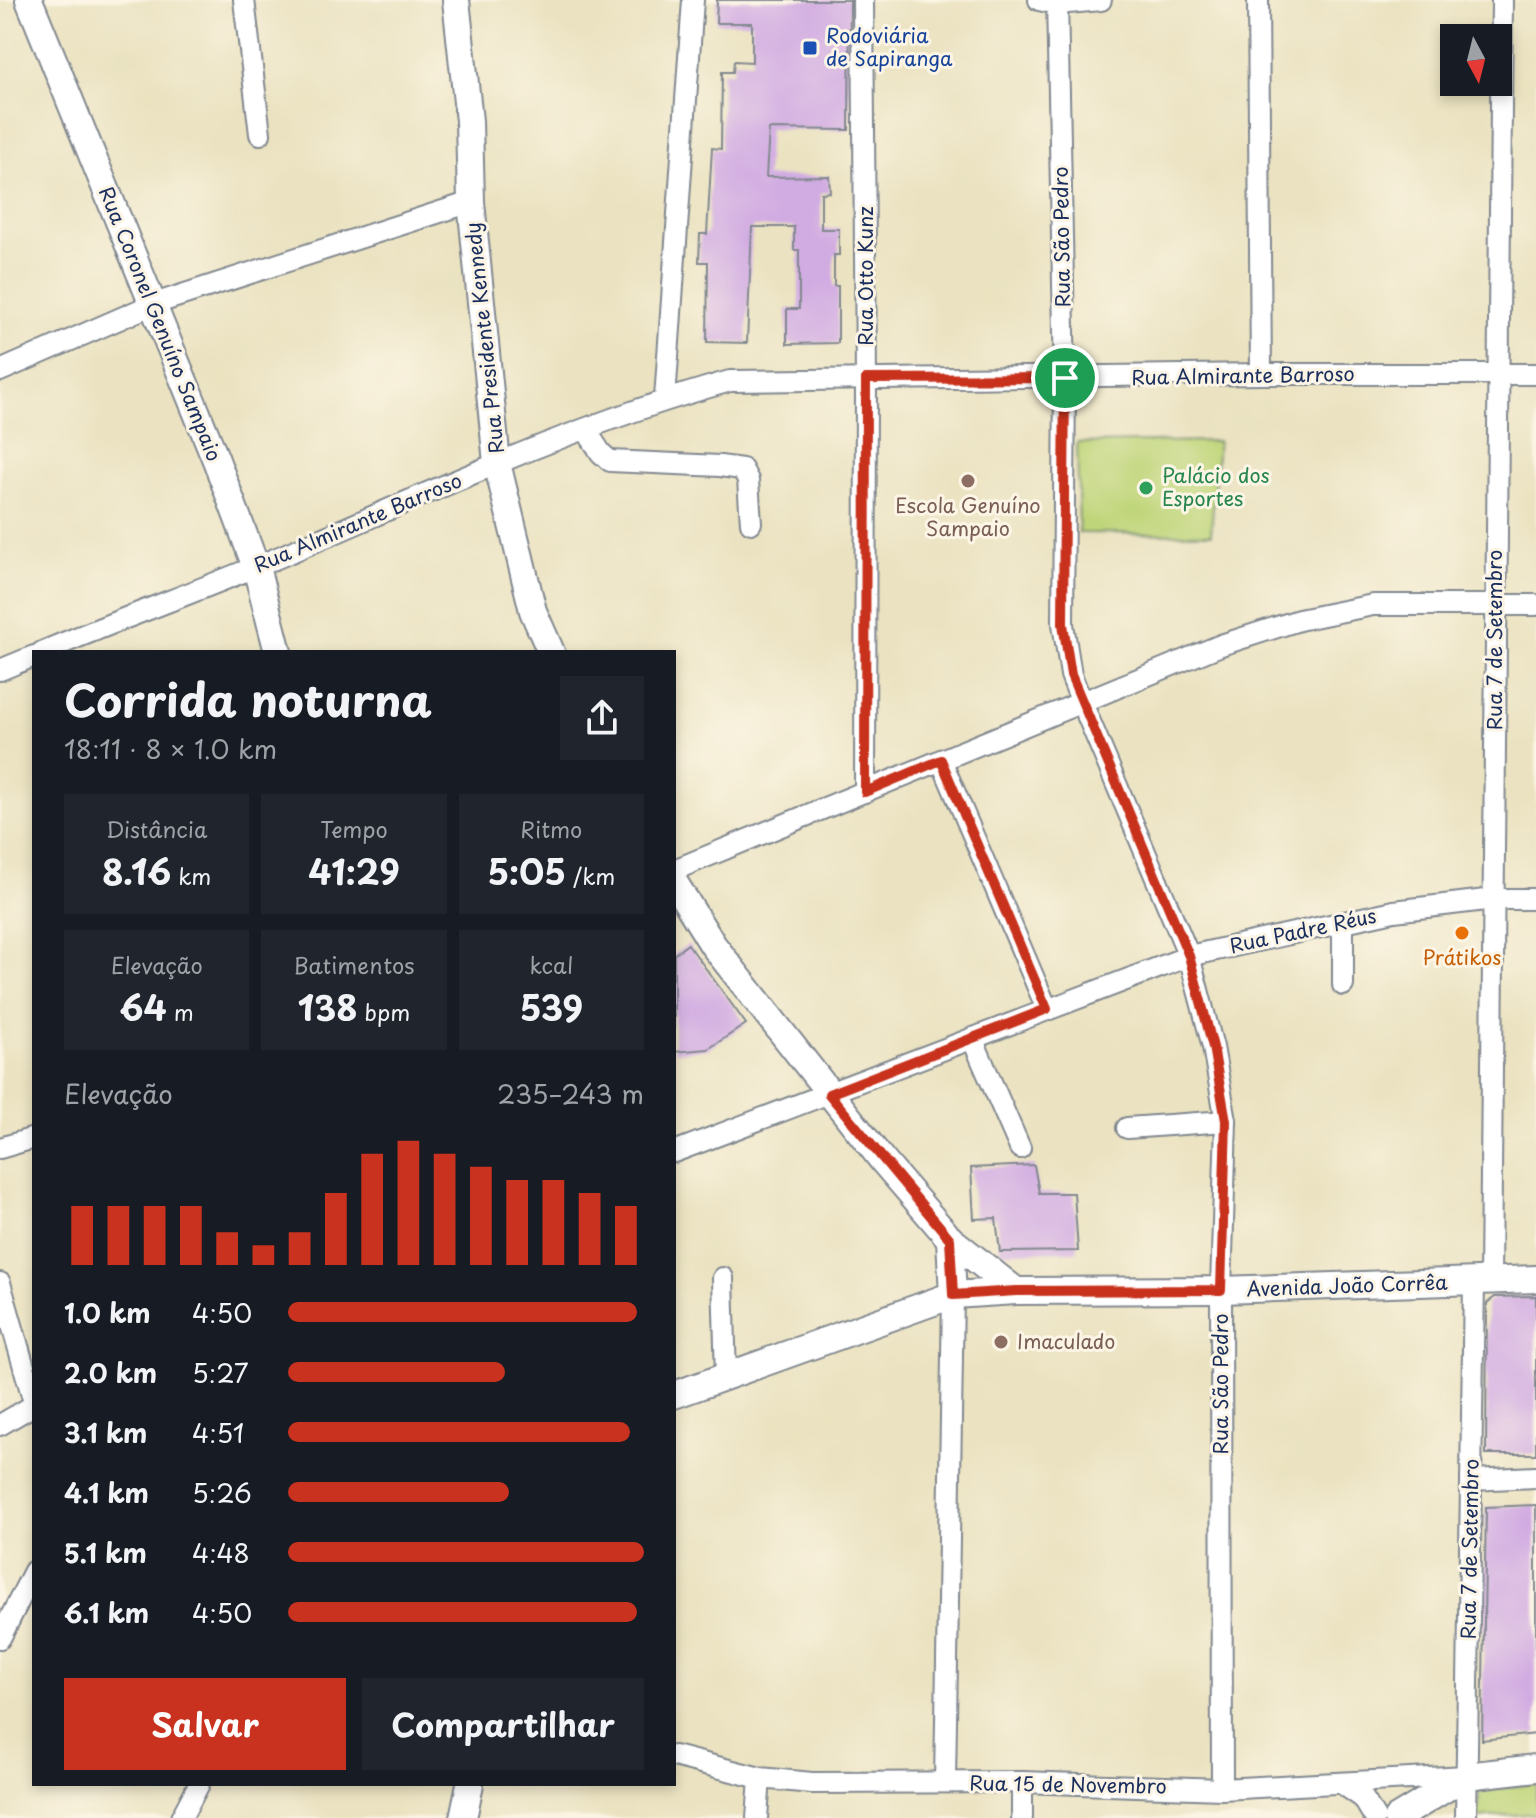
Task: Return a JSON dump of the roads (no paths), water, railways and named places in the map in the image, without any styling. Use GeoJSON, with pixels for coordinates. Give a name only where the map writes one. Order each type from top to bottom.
{"type":"FeatureCollection","features":[{"type":"Feature","properties":{"kind":"main road","name":"Rua Coronel Genuíno Sampaio"},"geometry":{"type":"LineString","coordinates":[[29,0],[216,460],[256,567],[277,650]]}},
{"type":"Feature","properties":{"kind":"main road","name":"Rua Presidente Kennedy"},"geometry":{"type":"LineString","coordinates":[[460,6],[469,121],[471,202],[497,463],[533,611],[550,650]]}},
{"type":"Feature","properties":{"kind":"main road"},"geometry":{"type":"LineString","coordinates":[[676,885],[713,945],[829,1094],[950,1239],[1016,1291]]}},
{"type":"Feature","properties":{"kind":"main road"},"geometry":{"type":"LineString","coordinates":[[950,1239],[953,1295]]}},
{"type":"Feature","properties":{"kind":"main road","name":"Avenida João Corrêa"},"geometry":{"type":"LineString","coordinates":[[685,1392],[953,1295],[1536,1279]]}},
{"type":"Feature","properties":{"kind":"main road"},"geometry":{"type":"LineString","coordinates":[[1397,1818],[1466,1776],[1536,1768]]}},
{"type":"Feature","properties":{"kind":"main road"},"geometry":{"type":"LineString","coordinates":[[463,1818],[470,1786]]}},
{"type":"Feature","properties":{"kind":"street"},"geometry":{"type":"LineString","coordinates":[[244,0],[260,134]]}},
{"type":"Feature","properties":{"kind":"street"},"geometry":{"type":"LineString","coordinates":[[665,399],[693,0]]}},
{"type":"Feature","properties":{"kind":"street","name":"Rua Otto Kunz"},"geometry":{"type":"LineString","coordinates":[[863,0],[865,792]]}},
{"type":"Feature","properties":{"kind":"street"},"geometry":{"type":"LineString","coordinates":[[1051,1],[1101,0]]}},
{"type":"Feature","properties":{"kind":"street"},"geometry":{"type":"LineString","coordinates":[[1258,0],[1261,374]]}},
{"type":"Feature","properties":{"kind":"street","name":"Rua 7 de Setembro"},"geometry":{"type":"LineString","coordinates":[[1466,1818],[1471,1480],[1482,1280],[1494,899],[1502,0]]}},
{"type":"Feature","properties":{"kind":"street","name":"Rua São Pedro"},"geometry":{"type":"LineString","coordinates":[[1051,1],[1065,378],[1063,624],[1071,675],[1189,956],[1213,1047],[1226,1121],[1221,1290],[1222,1789]]}},
{"type":"Feature","properties":{"kind":"street"},"geometry":{"type":"LineString","coordinates":[[0,371],[151,305],[471,202]]}},
{"type":"Feature","properties":{"kind":"street","name":"Rua Almirante Barroso"},"geometry":{"type":"LineString","coordinates":[[50,650],[256,567],[497,463],[665,399],[730,381],[1536,374]]}},
{"type":"Feature","properties":{"kind":"street"},"geometry":{"type":"LineString","coordinates":[[586,430],[610,461],[742,469],[748,480],[751,523]]}},
{"type":"Feature","properties":{"kind":"street"},"geometry":{"type":"LineString","coordinates":[[676,869],[1221,645],[1299,620],[1373,605],[1536,605]]}},
{"type":"Feature","properties":{"kind":"street","name":"Rua Almirante Barroso"},"geometry":{"type":"LineString","coordinates":[[0,670],[32,657]]}},
{"type":"Feature","properties":{"kind":"street"},"geometry":{"type":"LineString","coordinates":[[941,760],[1047,1009]]}},
{"type":"Feature","properties":{"kind":"street","name":"Rua Padre Réus"},"geometry":{"type":"LineString","coordinates":[[676,1151],[1189,956],[1394,911],[1494,899],[1536,899]]}},
{"type":"Feature","properties":{"kind":"street"},"geometry":{"type":"LineString","coordinates":[[1343,922],[1343,985]]}},
{"type":"Feature","properties":{"kind":"street"},"geometry":{"type":"LineString","coordinates":[[972,1038],[1020,1148]]}},
{"type":"Feature","properties":{"kind":"street"},"geometry":{"type":"LineString","coordinates":[[1127,1128],[1226,1121]]}},
{"type":"Feature","properties":{"kind":"street"},"geometry":{"type":"LineString","coordinates":[[0,1148],[32,1139]]}},
{"type":"Feature","properties":{"kind":"street"},"geometry":{"type":"LineString","coordinates":[[723,1278],[726,1377]]}},
{"type":"Feature","properties":{"kind":"street"},"geometry":{"type":"LineString","coordinates":[[0,1283],[32,1396]]}},
{"type":"Feature","properties":{"kind":"street"},"geometry":{"type":"LineString","coordinates":[[945,1782],[953,1295]]}},
{"type":"Feature","properties":{"kind":"street"},"geometry":{"type":"LineString","coordinates":[[0,1425],[32,1404]]}},
{"type":"Feature","properties":{"kind":"street"},"geometry":{"type":"LineString","coordinates":[[1471,1480],[1536,1477]]}},
{"type":"Feature","properties":{"kind":"street"},"geometry":{"type":"LineString","coordinates":[[0,1638],[32,1575]]}},
{"type":"Feature","properties":{"kind":"street","name":"Rua 15 de Novembro"},"geometry":{"type":"LineString","coordinates":[[676,1757],[760,1778],[812,1783],[1022,1782],[1222,1789],[1466,1776]]}},
{"type":"Feature","properties":{"kind":"street"},"geometry":{"type":"LineString","coordinates":[[757,1818],[760,1778]]}},
{"type":"Feature","properties":{"kind":"street"},"geometry":{"type":"LineString","coordinates":[[1022,1782],[1022,1818]]}},
{"type":"Feature","properties":{"kind":"street"},"geometry":{"type":"LineString","coordinates":[[1341,1783],[1363,1798],[1375,1818]]}},
{"type":"Feature","properties":{"kind":"street"},"geometry":{"type":"LineString","coordinates":[[181,1818],[198,1786]]}},
{"type":"Feature","properties":{"kind":"place","name":"Rodoviária de Sapiranga"},"geometry":{"type":"Point","coordinates":[810,48]}},
{"type":"Feature","properties":{"kind":"place","name":"Escola Genuíno Sampaio"},"geometry":{"type":"Point","coordinates":[968,481]}},
{"type":"Feature","properties":{"kind":"place","name":"Palácio dos Esportes"},"geometry":{"type":"Point","coordinates":[1146,488]}},
{"type":"Feature","properties":{"kind":"place","name":"Prátikos"},"geometry":{"type":"Point","coordinates":[1462,933]}},
{"type":"Feature","properties":{"kind":"place","name":"Imaculado"},"geometry":{"type":"Point","coordinates":[1001,1342]}}]}
